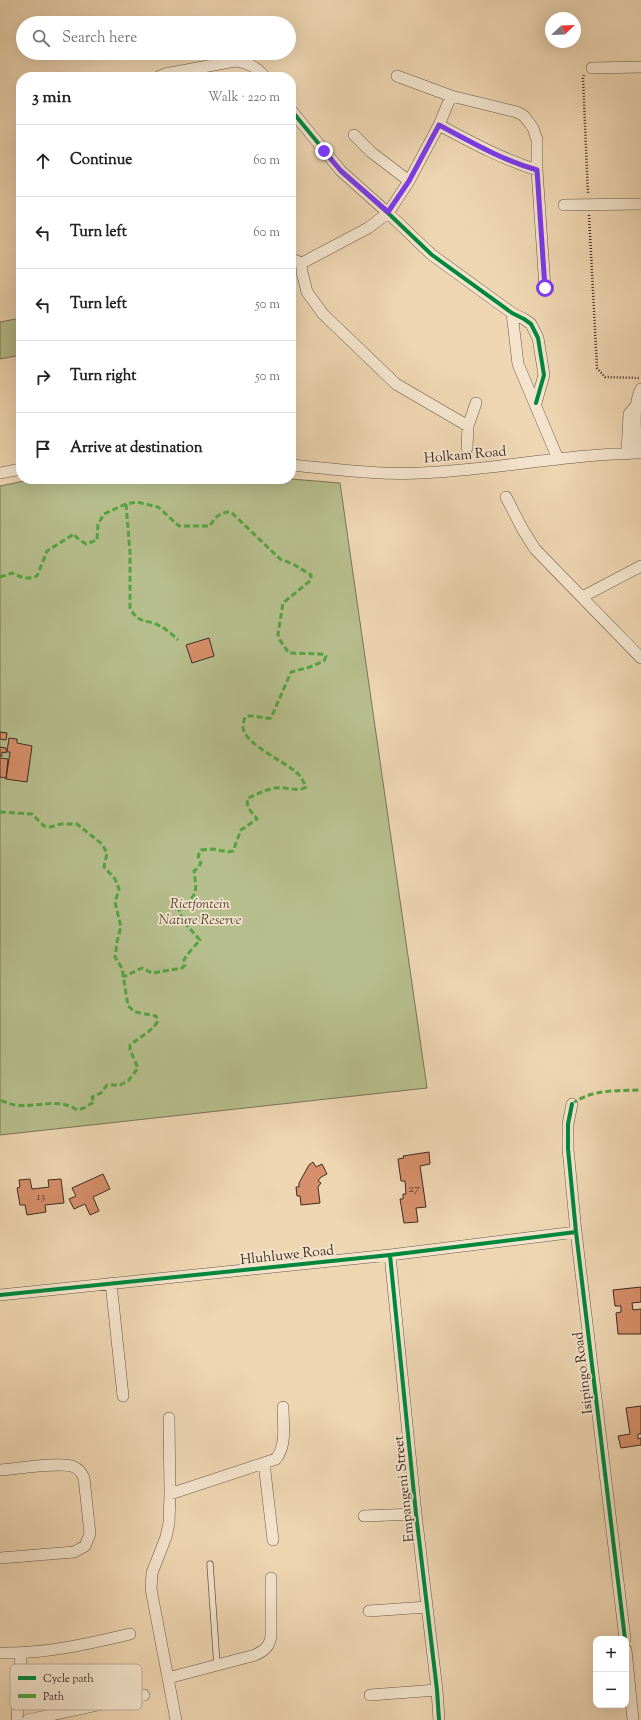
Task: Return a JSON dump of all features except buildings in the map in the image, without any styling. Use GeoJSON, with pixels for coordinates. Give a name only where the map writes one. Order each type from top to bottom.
{"type":"FeatureCollection","features":[{"type":"Feature","properties":{"kind":"street"},"geometry":{"type":"LineString","coordinates":[[176,72],[235,61],[245,62],[252,65],[260,72]]}},
{"type":"Feature","properties":{"kind":"street"},"geometry":{"type":"LineString","coordinates":[[592,68],[641,67]]}},
{"type":"Feature","properties":{"kind":"street"},"geometry":{"type":"LineString","coordinates":[[397,76],[451,96],[517,112],[524,116],[533,128],[537,140],[537,170],[545,288]]}},
{"type":"Feature","properties":{"kind":"street"},"geometry":{"type":"LineString","coordinates":[[451,96],[439,125],[409,181],[388,212],[368,228],[296,261],[308,292],[323,314],[396,384],[468,426]]}},
{"type":"Feature","properties":{"kind":"street"},"geometry":{"type":"LineString","coordinates":[[296,116],[341,171],[388,212],[432,255],[512,313],[531,324],[538,338],[544,376],[536,403]]}},
{"type":"Feature","properties":{"kind":"street"},"geometry":{"type":"LineString","coordinates":[[439,125],[492,153],[517,164],[537,170]]}},
{"type":"Feature","properties":{"kind":"street"},"geometry":{"type":"LineString","coordinates":[[354,135],[371,152],[409,181]]}},
{"type":"Feature","properties":{"kind":"street"},"geometry":{"type":"LineString","coordinates":[[564,205],[641,204]]}},
{"type":"Feature","properties":{"kind":"street"},"geometry":{"type":"LineString","coordinates":[[512,313],[518,364],[536,403],[558,459]]}},
{"type":"Feature","properties":{"kind":"street"},"geometry":{"type":"LineString","coordinates":[[635,454],[629,414],[637,406],[638,394],[641,389]]}},
{"type":"Feature","properties":{"kind":"street"},"geometry":{"type":"LineString","coordinates":[[467,448],[468,426],[476,403]]}},
{"type":"Feature","properties":{"kind":"street","name":"Holkam Road"},"geometry":{"type":"LineString","coordinates":[[296,465],[384,473],[419,473],[453,471],[558,459],[635,454]]}},
{"type":"Feature","properties":{"kind":"street"},"geometry":{"type":"LineString","coordinates":[[0,473],[16,470]]}},
{"type":"Feature","properties":{"kind":"street"},"geometry":{"type":"LineString","coordinates":[[506,497],[522,530],[535,549],[641,658]]}},
{"type":"Feature","properties":{"kind":"street"},"geometry":{"type":"LineString","coordinates":[[582,597],[641,566]]}},
{"type":"Feature","properties":{"kind":"street","name":"Isipingo Road"},"geometry":{"type":"LineString","coordinates":[[572,1104],[568,1124],[568,1148],[576,1232],[625,1636]]}},
{"type":"Feature","properties":{"kind":"street","name":"Hluhluwe Road"},"geometry":{"type":"LineString","coordinates":[[0,1295],[390,1255],[576,1232]]}},
{"type":"Feature","properties":{"kind":"street","name":"Empangeni Street"},"geometry":{"type":"LineString","coordinates":[[390,1255],[416,1514],[437,1690],[439,1720]]}},
{"type":"Feature","properties":{"kind":"street"},"geometry":{"type":"LineString","coordinates":[[110,1283],[124,1396]]}},
{"type":"Feature","properties":{"kind":"street"},"geometry":{"type":"LineString","coordinates":[[170,1494],[276,1459],[281,1453],[283,1444],[283,1407]]}},
{"type":"Feature","properties":{"kind":"street"},"geometry":{"type":"LineString","coordinates":[[169,1418],[169,1523],[166,1537],[152,1573],[151,1589],[176,1720]]}},
{"type":"Feature","properties":{"kind":"street"},"geometry":{"type":"LineString","coordinates":[[264,1463],[273,1540]]}},
{"type":"Feature","properties":{"kind":"street"},"geometry":{"type":"LineString","coordinates":[[0,1470],[63,1465],[75,1467],[81,1472],[84,1478],[90,1534],[85,1546],[74,1552],[0,1558]]}},
{"type":"Feature","properties":{"kind":"street"},"geometry":{"type":"LineString","coordinates":[[364,1516],[416,1514]]}},
{"type":"Feature","properties":{"kind":"street"},"geometry":{"type":"LineString","coordinates":[[168,1678],[255,1655],[266,1648],[270,1643],[271,1637],[271,1578]]}},
{"type":"Feature","properties":{"kind":"street"},"geometry":{"type":"LineString","coordinates":[[369,1611],[427,1607]]}},
{"type":"Feature","properties":{"kind":"street"},"geometry":{"type":"LineString","coordinates":[[0,1654],[21,1654],[60,1649],[130,1634]]}},
{"type":"Feature","properties":{"kind":"street"},"geometry":{"type":"LineString","coordinates":[[20,1664],[21,1654]]}},
{"type":"Feature","properties":{"kind":"street"},"geometry":{"type":"LineString","coordinates":[[628,1672],[633,1720]]}},
{"type":"Feature","properties":{"kind":"street"},"geometry":{"type":"LineString","coordinates":[[370,1695],[437,1690]]}},
{"type":"Feature","properties":{"kind":"street"},"geometry":{"type":"LineString","coordinates":[[17,1720],[18,1710]]}},
{"type":"Feature","properties":{"kind":"street"},"geometry":{"type":"LineString","coordinates":[[28,1720],[74,1710]]}},
{"type":"Feature","properties":{"kind":"lane"},"geometry":{"type":"LineString","coordinates":[[210,1564],[217,1665]]}},
{"type":"Feature","properties":{"kind":"path"},"geometry":{"type":"LineString","coordinates":[[592,68],[586,71],[583,78],[597,368],[605,377],[641,378]]}},
{"type":"Feature","properties":{"kind":"green space"},"geometry":{"type":"Polygon","coordinates":[[[16,319],[16,356],[0,359],[0,322],[16,319]]]}},
{"type":"Feature","properties":{"kind":"green space","name":"Rietfontein Nature Reserve"},"geometry":{"type":"Polygon","coordinates":[[[296,479],[340,483],[427,1088],[0,1135],[0,486],[16,483],[16,484],[296,484],[296,479]]]}},
{"type":"Feature","properties":{"kind":"marked path"},"geometry":{"type":"LineString","coordinates":[[0,577],[12,573],[24,578],[37,576],[47,551],[74,534],[86,544],[97,540],[98,524],[104,514],[126,504],[137,502],[158,507],[179,526],[210,526],[218,516],[231,512],[280,559],[293,564],[311,575],[311,580],[283,603],[278,634],[279,639],[289,653],[321,654],[326,656],[324,661],[310,667],[291,672],[271,718],[251,716],[245,717],[243,727],[245,733],[257,746],[296,772],[301,777],[306,787],[302,789],[275,788],[248,798],[248,807],[257,819],[241,830],[233,851],[228,852],[213,849],[201,850],[198,856],[201,863],[194,871],[196,885],[195,893],[193,897],[179,910],[183,921],[200,940],[185,958],[185,965],[182,968],[152,973],[142,968],[123,977]]}},
{"type":"Feature","properties":{"kind":"marked path"},"geometry":{"type":"LineString","coordinates":[[126,504],[130,553],[130,609],[141,620],[162,627],[178,640]]}},
{"type":"Feature","properties":{"kind":"marked path"},"geometry":{"type":"LineString","coordinates":[[0,812],[32,814],[44,826],[50,827],[61,824],[77,824],[102,844],[107,853],[104,867],[115,879],[119,889],[115,902],[121,927],[115,957],[122,968],[128,1006],[135,1012],[156,1016],[158,1021],[149,1031],[130,1045],[130,1050],[138,1068],[128,1081],[120,1085],[107,1085],[101,1093],[92,1097],[94,1102],[84,1108],[77,1110],[70,1106],[55,1103],[23,1106],[9,1104],[0,1100]]}},
{"type":"Feature","properties":{"kind":"marked path"},"geometry":{"type":"LineString","coordinates":[[572,1104],[579,1099],[596,1093],[641,1090]]}},
{"type":"Feature","properties":{"kind":"cycle path"},"geometry":{"type":"LineString","coordinates":[[296,116],[341,171],[432,255],[512,313],[531,324],[538,338],[544,375],[536,403]]}},
{"type":"Feature","properties":{"kind":"cycle path"},"geometry":{"type":"LineString","coordinates":[[572,1104],[568,1124],[568,1149],[576,1232],[625,1636]]}},
{"type":"Feature","properties":{"kind":"cycle path"},"geometry":{"type":"LineString","coordinates":[[0,1295],[390,1255],[576,1232]]}},
{"type":"Feature","properties":{"kind":"cycle path"},"geometry":{"type":"LineString","coordinates":[[390,1255],[416,1514],[437,1690],[439,1720]]}},
{"type":"Feature","properties":{"kind":"route"},"geometry":{"type":"LineString","coordinates":[[324,151],[341,171],[388,212],[409,181],[439,125],[487,151],[517,164],[537,170],[545,288]]}}]}
